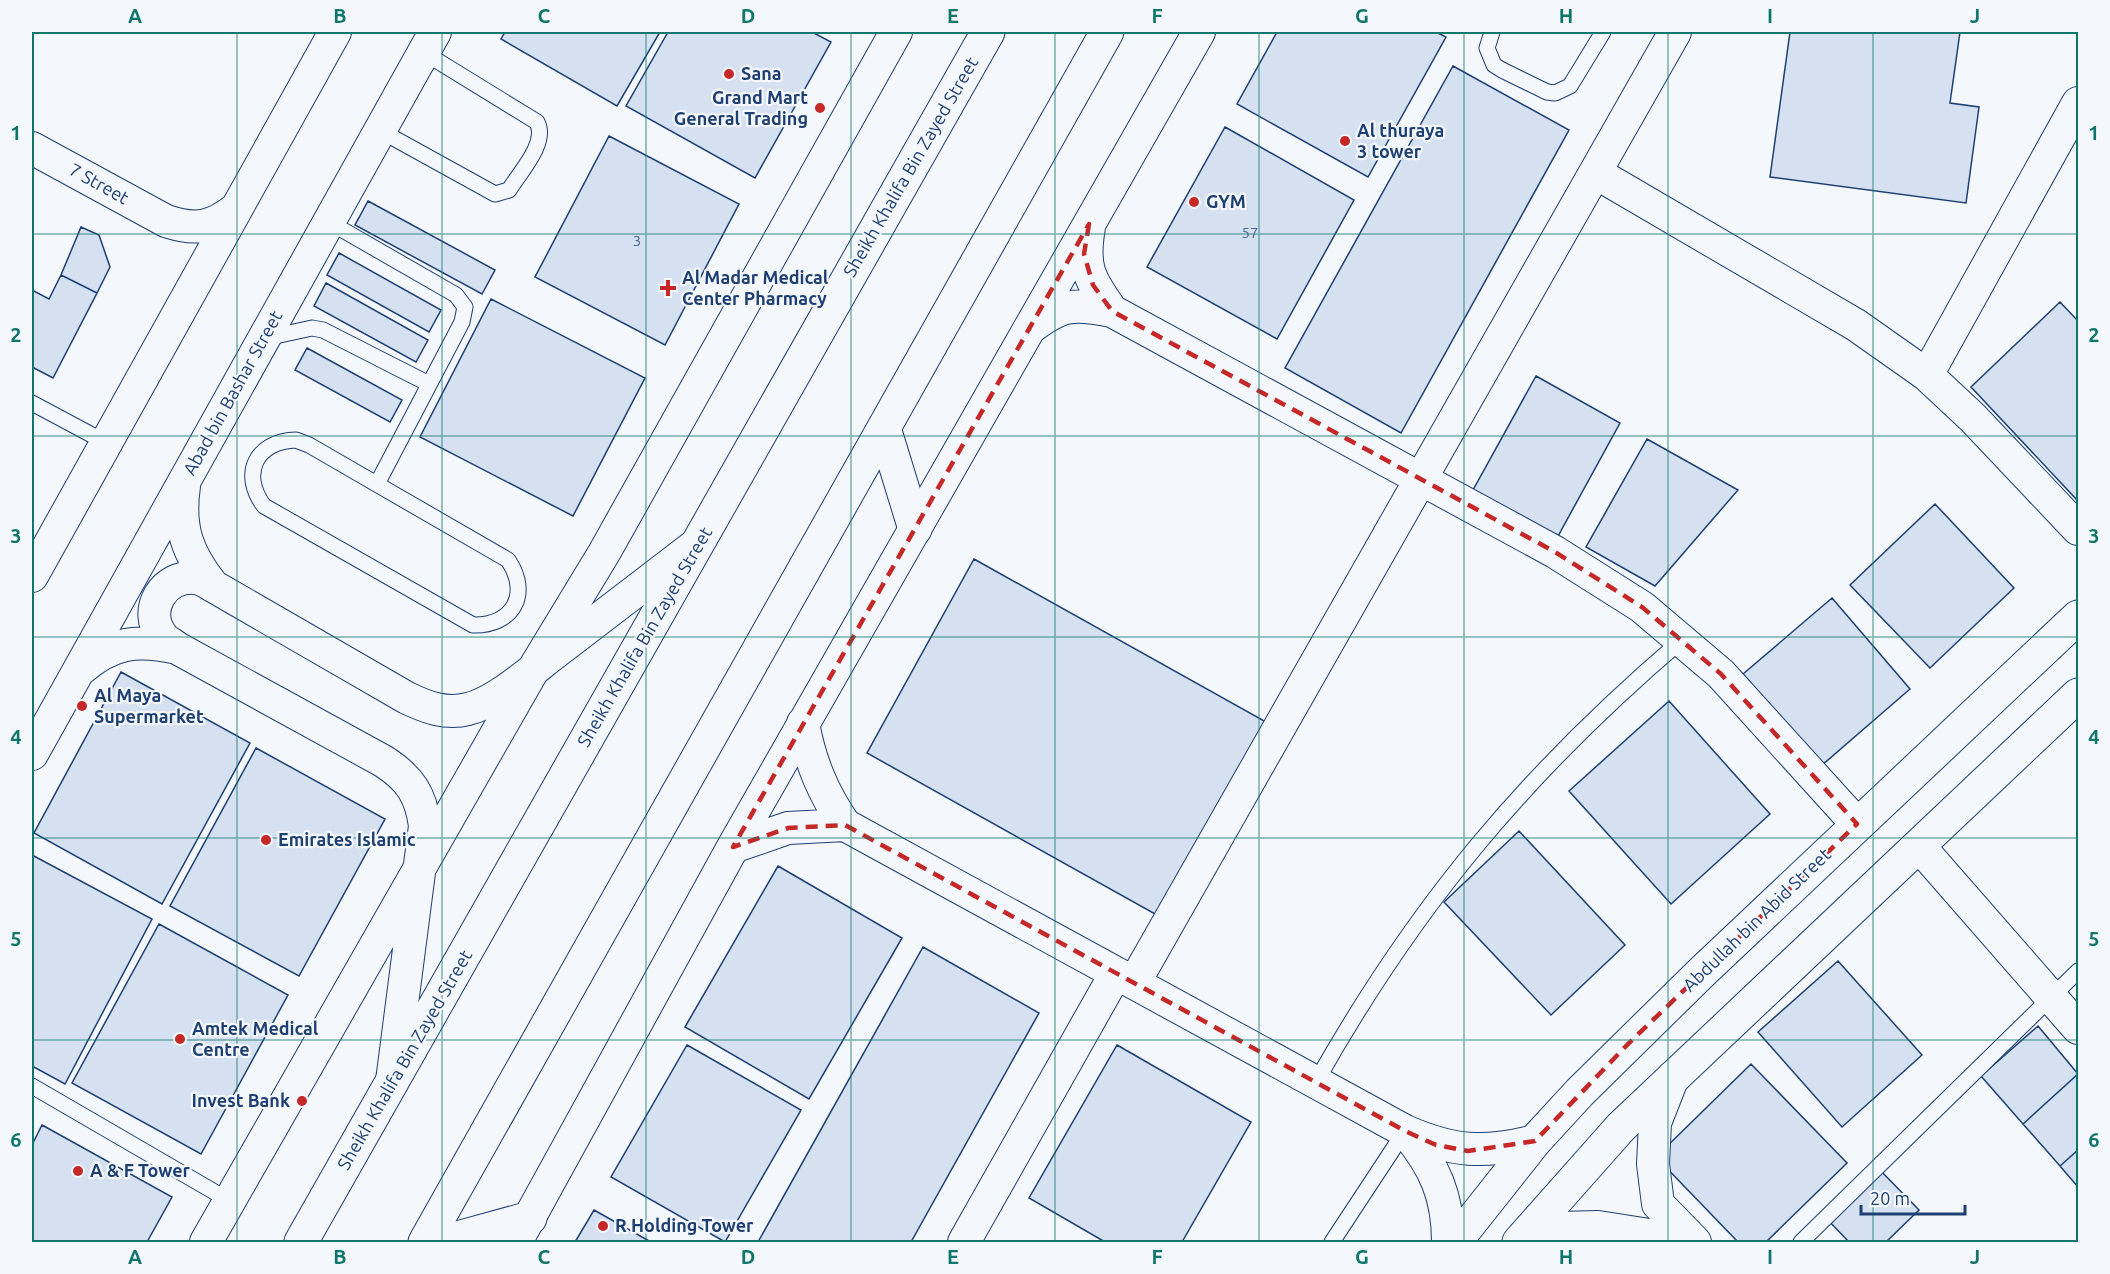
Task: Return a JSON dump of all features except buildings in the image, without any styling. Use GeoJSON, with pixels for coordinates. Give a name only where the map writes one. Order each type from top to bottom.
{"type":"FeatureCollection","features":[{"type":"Feature","properties":{"kind":"main road","name":"Sheikh Khalifa Bin Zayed Street"},"geometry":{"type":"LineString","coordinates":[[301,1242],[988,32]]}},
{"type":"Feature","properties":{"kind":"main road"},"geometry":{"type":"LineString","coordinates":[[425,1242],[1107,32]]}},
{"type":"Feature","properties":{"kind":"main road"},"geometry":{"type":"LineString","coordinates":[[884,428],[915,529]]}},
{"type":"Feature","properties":{"kind":"main road","name":"Abdullah bin Abid Street"},"geometry":{"type":"LineString","coordinates":[[1455,1242],[1535,1141],[1628,1044],[1857,824],[2079,617]]}},
{"type":"Feature","properties":{"kind":"main road"},"geometry":{"type":"LineString","coordinates":[[1522,1239],[1621,1127],[2079,696]]}},
{"type":"Feature","properties":{"kind":"main road"},"geometry":{"type":"LineString","coordinates":[[443,1242],[523,1230]]}},
{"type":"Feature","properties":{"kind":"street"},"geometry":{"type":"LineString","coordinates":[[32,576],[335,32]]}},
{"type":"Feature","properties":{"kind":"street"},"geometry":{"type":"LineString","coordinates":[[206,1242],[532,670],[604,553],[897,32]]}},
{"type":"Feature","properties":{"kind":"street"},"geometry":{"type":"LineString","coordinates":[[523,1230],[733,847],[1199,32]]}},
{"type":"Feature","properties":{"kind":"street"},"geometry":{"type":"LineString","coordinates":[[964,1242],[1125,978],[1422,481],[1675,32]]}},
{"type":"Feature","properties":{"kind":"street","name":"Abad bin Bashar Street"},"geometry":{"type":"LineString","coordinates":[[32,754],[429,42]]}},
{"type":"Feature","properties":{"kind":"street"},"geometry":{"type":"LineString","coordinates":[[1927,375],[2079,103]]}},
{"type":"Feature","properties":{"kind":"street","name":"7 Street"},"geometry":{"type":"LineString","coordinates":[[32,148],[166,221],[184,227],[203,227],[222,220],[237,208]]}},
{"type":"Feature","properties":{"kind":"street"},"geometry":{"type":"LineString","coordinates":[[1596,173],[1837,314],[1927,375],[1974,418],[2079,529]]}},
{"type":"Feature","properties":{"kind":"street","name":"7 Street"},"geometry":{"type":"LineString","coordinates":[[166,221],[185,252],[191,288]]}},
{"type":"Feature","properties":{"kind":"street"},"geometry":{"type":"LineString","coordinates":[[1089,225],[1084,255],[1093,285],[1112,311]]}},
{"type":"Feature","properties":{"kind":"street"},"geometry":{"type":"LineString","coordinates":[[1029,329],[1053,311],[1083,305],[1112,311],[1599,578],[1683,639],[1756,711],[1857,824]]}},
{"type":"Feature","properties":{"kind":"street"},"geometry":{"type":"LineString","coordinates":[[185,478],[181,507],[184,536],[195,563],[213,586]]}},
{"type":"Feature","properties":{"kind":"street"},"geometry":{"type":"LineString","coordinates":[[392,1082],[425,826],[423,806],[414,787],[401,772],[162,638],[154,621],[155,603],[164,588],[179,579],[197,578],[426,707],[447,711],[468,709],[488,701],[532,670],[698,544]]}},
{"type":"Feature","properties":{"kind":"street"},"geometry":{"type":"LineString","coordinates":[[78,672],[98,654],[123,644],[151,642],[177,648]]}},
{"type":"Feature","properties":{"kind":"street"},"geometry":{"type":"LineString","coordinates":[[803,723],[808,751],[817,777],[845,825],[1405,1131],[1436,1145],[1468,1151],[1502,1150],[1535,1141]]}},
{"type":"Feature","properties":{"kind":"street"},"geometry":{"type":"LineString","coordinates":[[733,847],[788,828],[845,825]]}},
{"type":"Feature","properties":{"kind":"street"},"geometry":{"type":"LineString","coordinates":[[1919,846],[2079,1028]]}},
{"type":"Feature","properties":{"kind":"street"},"geometry":{"type":"LineString","coordinates":[[1673,1077],[1655,1123],[1653,1164],[1658,1204],[1694,1242]]}},
{"type":"Feature","properties":{"kind":"street"},"geometry":{"type":"LineString","coordinates":[[1405,1131],[1426,1157],[1440,1187],[1448,1219],[1448,1242]]}},
{"type":"Feature","properties":{"kind":"street"},"geometry":{"type":"LineString","coordinates":[[1522,1239],[1560,1228],[1598,1227],[1694,1242]]}},
{"type":"Feature","properties":{"kind":"lane"},"geometry":{"type":"LineString","coordinates":[[1492,32],[1487,48],[1494,65],[1547,92],[1555,93],[1570,86],[1603,32]]}},
{"type":"Feature","properties":{"kind":"lane"},"geometry":{"type":"LineString","coordinates":[[379,130],[495,194],[509,190],[538,144],[541,129],[531,118],[429,42]]}},
{"type":"Feature","properties":{"kind":"lane"},"geometry":{"type":"LineString","coordinates":[[328,222],[462,300],[465,314],[377,484]]}},
{"type":"Feature","properties":{"kind":"lane"},"geometry":{"type":"LineString","coordinates":[[263,339],[312,328],[323,330],[429,384]]}},
{"type":"Feature","properties":{"kind":"lane"},"geometry":{"type":"LineString","coordinates":[[32,403],[105,442]]}},
{"type":"Feature","properties":{"kind":"lane"},"geometry":{"type":"LineString","coordinates":[[296,440],[309,445],[377,484],[508,560],[516,572],[519,585],[518,599],[511,611],[500,620],[487,625],[473,625],[460,619],[264,506],[256,495],[252,482],[253,468],[260,455],[270,446],[283,441],[296,440]]}},
{"type":"Feature","properties":{"kind":"lane"},"geometry":{"type":"LineString","coordinates":[[1316,1083],[1351,1019],[1390,958],[1477,842],[1575,735],[1683,639]]}},
{"type":"Feature","properties":{"kind":"lane"},"geometry":{"type":"LineString","coordinates":[[1801,1242],[2079,971]]}},
{"type":"Feature","properties":{"kind":"lane"},"geometry":{"type":"LineString","coordinates":[[32,1086],[230,1201]]}},
{"type":"Feature","properties":{"kind":"lane"},"geometry":{"type":"LineString","coordinates":[[1332,1242],[1405,1131]]}},
{"type":"Feature","properties":{"kind":"highlighted area"},"geometry":{"type":"Polygon","coordinates":[[[1089,224],[1084,254],[1093,285],[1112,311],[1555,552],[1642,607],[1721,674],[1857,824],[1628,1044],[1535,1141],[1468,1151],[1436,1145],[1405,1131],[845,825],[788,828],[733,847],[1089,224]]]}},
{"type":"Feature","properties":{"kind":"place","name":"Sana"},"geometry":{"type":"Point","coordinates":[729,74]}},
{"type":"Feature","properties":{"kind":"place","name":"Grand Mart General Trading"},"geometry":{"type":"Point","coordinates":[820,108]}},
{"type":"Feature","properties":{"kind":"place","name":"Al thuraya 3 tower"},"geometry":{"type":"Point","coordinates":[1345,141]}},
{"type":"Feature","properties":{"kind":"place","name":"GYM"},"geometry":{"type":"Point","coordinates":[1194,202]}},
{"type":"Feature","properties":{"kind":"place","name":"Al Madar Medical Center Pharmacy"},"geometry":{"type":"Point","coordinates":[668,288]}},
{"type":"Feature","properties":{"kind":"place","name":"Al Maya Supermarket"},"geometry":{"type":"Point","coordinates":[82,706]}},
{"type":"Feature","properties":{"kind":"place","name":"Emirates Islamic"},"geometry":{"type":"Point","coordinates":[266,840]}},
{"type":"Feature","properties":{"kind":"place","name":"Amtek Medical Centre"},"geometry":{"type":"Point","coordinates":[180,1039]}},
{"type":"Feature","properties":{"kind":"place","name":"Invest Bank"},"geometry":{"type":"Point","coordinates":[302,1101]}},
{"type":"Feature","properties":{"kind":"place","name":"A & F Tower"},"geometry":{"type":"Point","coordinates":[78,1171]}},
{"type":"Feature","properties":{"kind":"place","name":"R Holding Tower"},"geometry":{"type":"Point","coordinates":[603,1226]}}]}
